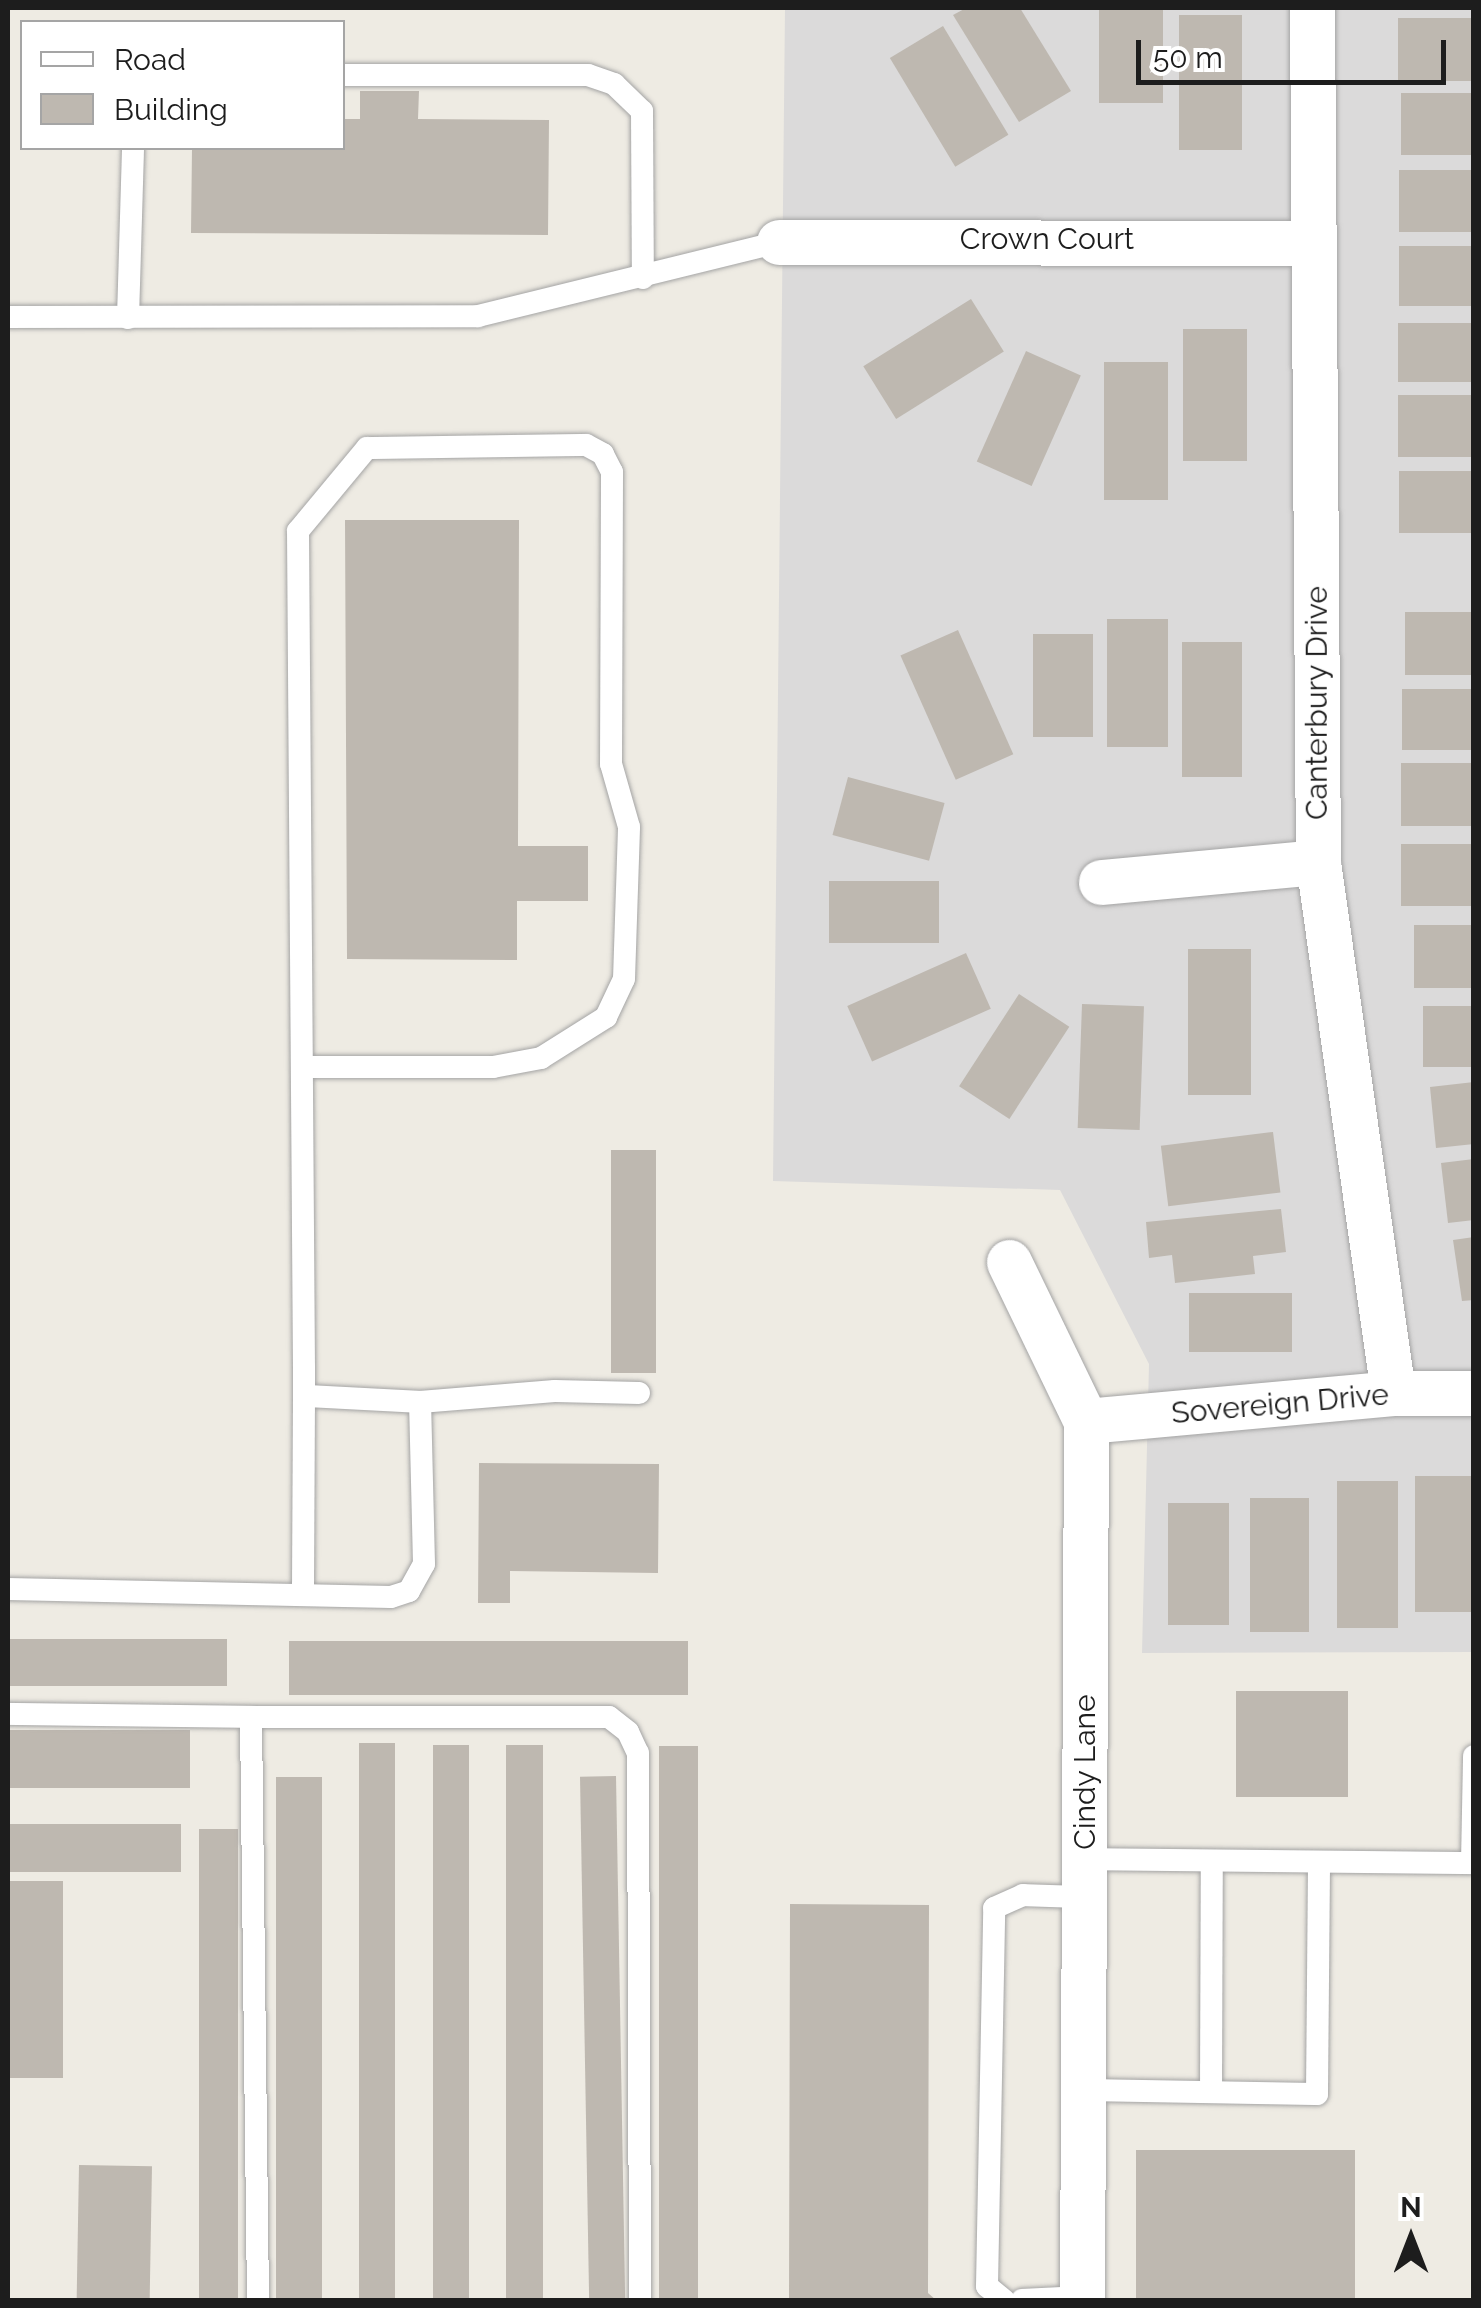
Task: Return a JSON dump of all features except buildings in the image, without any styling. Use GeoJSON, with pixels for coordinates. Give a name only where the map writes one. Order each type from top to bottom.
{"type":"FeatureCollection","features":[{"type":"Feature","properties":{"kind":"street","name":"Canterbury Drive"},"geometry":{"type":"LineString","coordinates":[[1312,8],[1318,862],[1393,1393]]}},
{"type":"Feature","properties":{"kind":"street","name":"Crown Court"},"geometry":{"type":"LineString","coordinates":[[779,242],[1314,243]]}},
{"type":"Feature","properties":{"kind":"street"},"geometry":{"type":"LineString","coordinates":[[1101,882],[1318,862]]}},
{"type":"Feature","properties":{"kind":"street","name":"Cindy Lane"},"geometry":{"type":"LineString","coordinates":[[1009,1262],[1086,1421],[1082,2299]]}},
{"type":"Feature","properties":{"kind":"street","name":"Sovereign Drive"},"geometry":{"type":"LineString","coordinates":[[1086,1421],[1393,1393],[1474,1393]]}},
{"type":"Feature","properties":{"kind":"lane"},"geometry":{"type":"LineString","coordinates":[[345,76],[588,76],[614,84],[642,111],[643,278]]}},
{"type":"Feature","properties":{"kind":"lane"},"geometry":{"type":"LineString","coordinates":[[128,318],[134,150]]}},
{"type":"Feature","properties":{"kind":"lane"},"geometry":{"type":"LineString","coordinates":[[8,317],[478,316],[779,242]]}},
{"type":"Feature","properties":{"kind":"lane"},"geometry":{"type":"LineString","coordinates":[[302,1067],[492,1067],[541,1058],[606,1017],[618,992],[629,827],[611,764],[612,472],[603,454],[586,446],[367,448],[298,531],[303,1592]]}},
{"type":"Feature","properties":{"kind":"lane"},"geometry":{"type":"LineString","coordinates":[[304,1396],[420,1402],[554,1391],[639,1393]]}},
{"type":"Feature","properties":{"kind":"lane"},"geometry":{"type":"LineString","coordinates":[[8,1589],[390,1596],[420,1580],[420,1402]]}},
{"type":"Feature","properties":{"kind":"lane"},"geometry":{"type":"LineString","coordinates":[[8,1714],[609,1717],[628,1732],[638,1753],[640,2300]]}},
{"type":"Feature","properties":{"kind":"lane"},"geometry":{"type":"LineString","coordinates":[[251,1718],[258,2300]]}},
{"type":"Feature","properties":{"kind":"lane"},"geometry":{"type":"LineString","coordinates":[[1004,2300],[987,2286],[994,1908],[1023,1895],[1084,1878],[1212,1861],[1473,1863],[1474,1756]]}},
{"type":"Feature","properties":{"kind":"lane"},"geometry":{"type":"LineString","coordinates":[[1210,2092],[1212,1861]]}},
{"type":"Feature","properties":{"kind":"lane"},"geometry":{"type":"LineString","coordinates":[[1083,2090],[1316,2094],[1319,1862]]}},
{"type":"Feature","properties":{"kind":"lane"},"geometry":{"type":"LineString","coordinates":[[1022,2300],[1082,2299]]}},
{"type":"Feature","properties":{"kind":"shaded area"},"geometry":{"type":"Polygon","coordinates":[[[785,8],[1473,8],[1473,1652],[1142,1653],[1149,1364],[1060,1190],[773,1181],[785,8]]]}}]}
